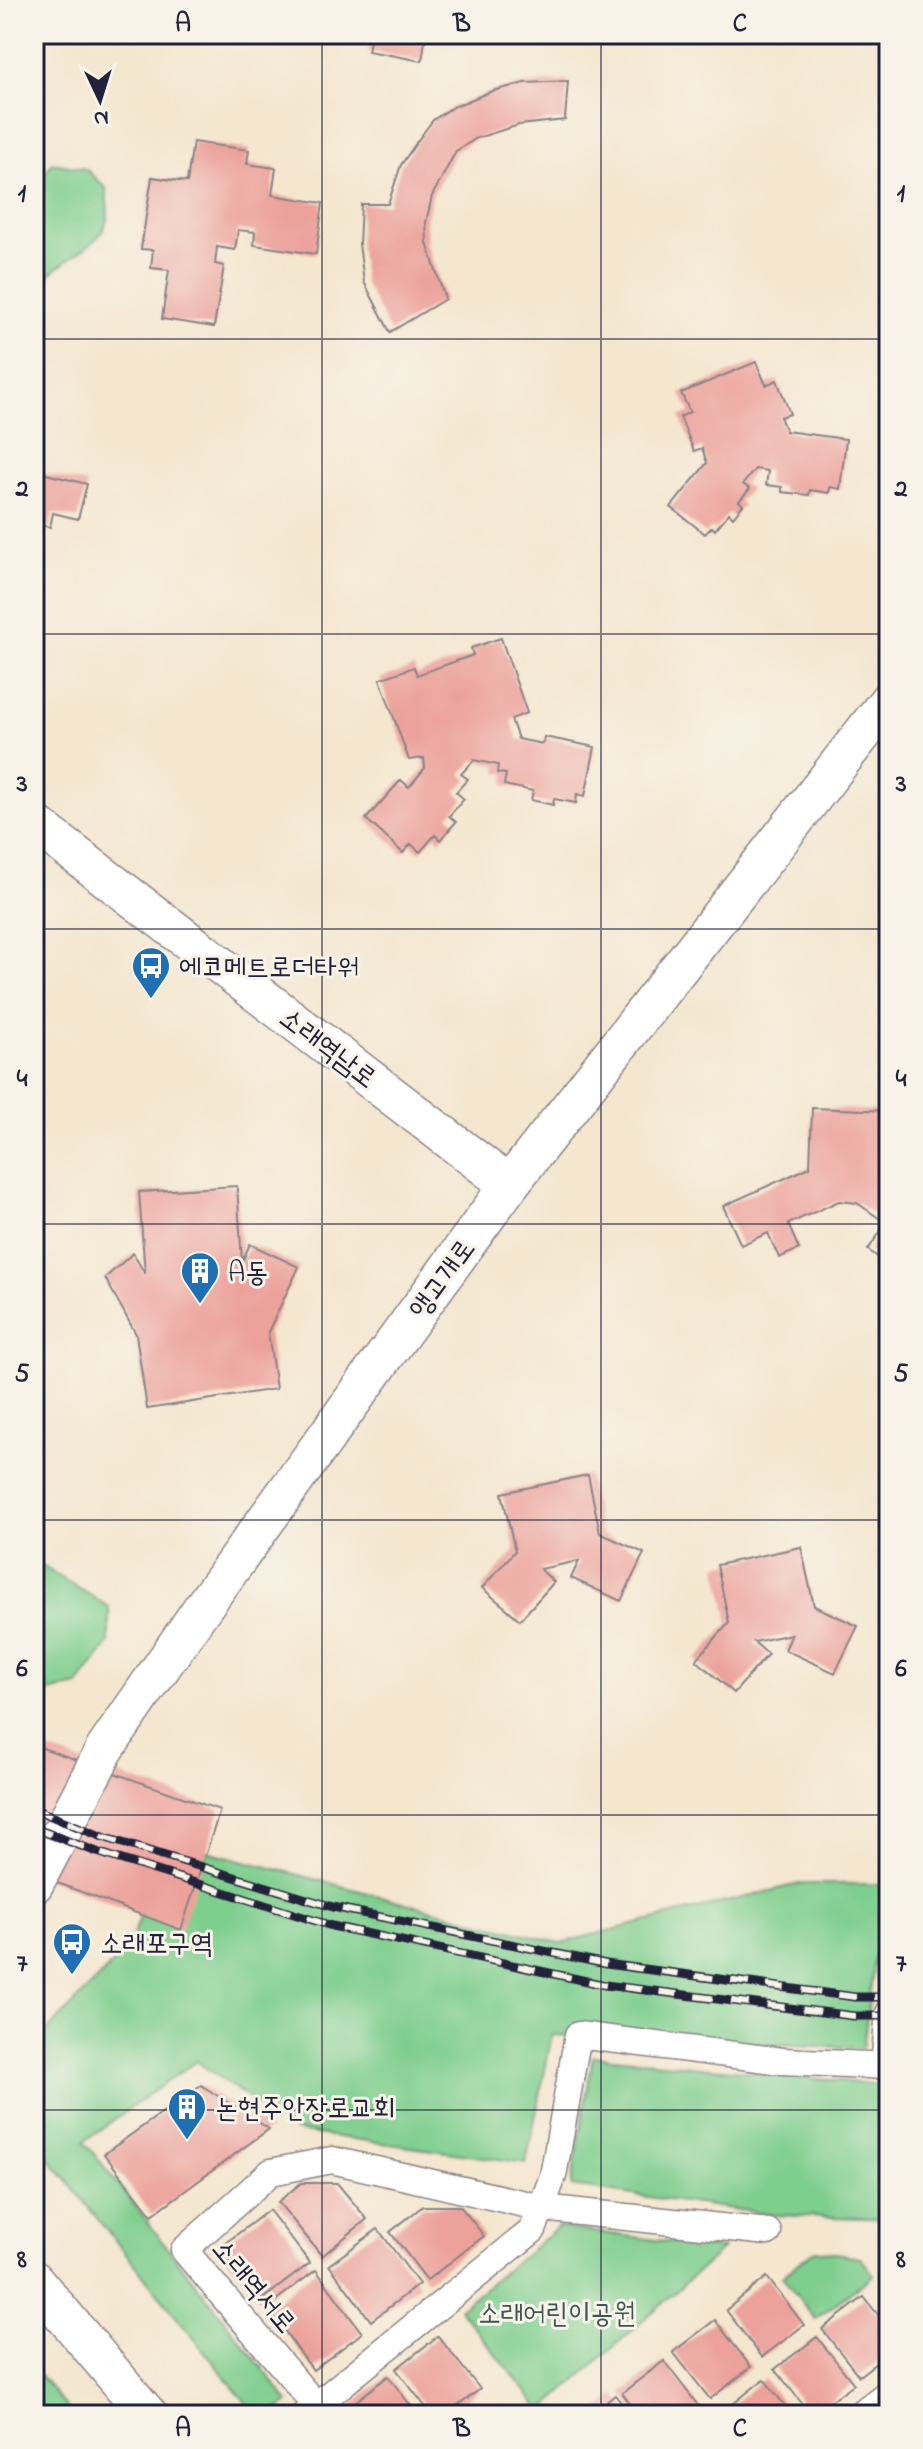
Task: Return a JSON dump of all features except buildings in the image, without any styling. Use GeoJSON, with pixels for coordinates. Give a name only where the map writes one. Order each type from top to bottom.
{"type":"FeatureCollection","features":[{"type":"Feature","properties":{"kind":"street","name":"앵고개로"},"geometry":{"type":"LineString","coordinates":[[34,1884],[105,1749],[200,1611],[509,1185],[889,700]]}},
{"type":"Feature","properties":{"kind":"street","name":"소래역남로"},"geometry":{"type":"LineString","coordinates":[[34,823],[509,1185]]}},
{"type":"Feature","properties":{"kind":"street"},"geometry":{"type":"LineString","coordinates":[[887,2066],[889,2013]]}},
{"type":"Feature","properties":{"kind":"street","name":"소래역서로"},"geometry":{"type":"LineString","coordinates":[[768,2232],[542,2208],[332,2160],[271,2172],[184,2250],[314,2412],[533,2230],[542,2208],[553,2176],[578,2035],[782,2061],[887,2066]]}},
{"type":"Feature","properties":{"kind":"street"},"geometry":{"type":"LineString","coordinates":[[34,2280],[148,2415]]}},
{"type":"Feature","properties":{"kind":"street"},"geometry":{"type":"LineString","coordinates":[[859,2415],[889,2392]]}},
{"type":"Feature","properties":{"kind":"green space"},"geometry":{"type":"Polygon","coordinates":[[[52,163],[86,169],[106,188],[108,216],[94,240],[51,273],[34,297],[34,190],[52,163]]]}},
{"type":"Feature","properties":{"kind":"green space"},"geometry":{"type":"Polygon","coordinates":[[[34,1561],[109,1607],[109,1643],[78,1685],[41,1694],[34,1691],[34,1561]]]}},
{"type":"Feature","properties":{"kind":"green space"},"geometry":{"type":"Polygon","coordinates":[[[168,1841],[560,1943],[798,1884],[884,1884],[863,2048],[552,2035],[526,2163],[295,2131],[196,2061],[84,2141],[289,2402],[270,2415],[256,2415],[34,2140],[34,2045],[129,1947],[168,1841]]]}},
{"type":"Feature","properties":{"kind":"green space"},"geometry":{"type":"Polygon","coordinates":[[[593,2056],[889,2086],[889,2219],[774,2215],[571,2186],[593,2056]]]}},
{"type":"Feature","properties":{"kind":"green space","name":"소래어린이공원"},"geometry":{"type":"Polygon","coordinates":[[[558,2227],[723,2249],[542,2411],[459,2309],[558,2227]]]}},
{"type":"Feature","properties":{"kind":"green space"},"geometry":{"type":"Polygon","coordinates":[[[815,2250],[860,2257],[874,2275],[815,2319],[782,2276],[815,2250]]]}},
{"type":"Feature","properties":{"kind":"green space"},"geometry":{"type":"Polygon","coordinates":[[[34,2368],[73,2415],[39,2415],[34,2409],[34,2368]]]}},
{"type":"Feature","properties":{"kind":"railway"},"geometry":{"type":"LineString","coordinates":[[34,1809],[103,1837],[333,1907],[606,1964],[855,1997],[889,1997]]}},
{"type":"Feature","properties":{"kind":"railway"},"geometry":{"type":"LineString","coordinates":[[34,1828],[97,1852],[332,1926],[605,1985],[854,2016],[889,2016]]}},
{"type":"Feature","properties":{"kind":"place","name":"에코메트로더타워"},"geometry":{"type":"Point","coordinates":[151,1000]}},
{"type":"Feature","properties":{"kind":"place","name":"A동"},"geometry":{"type":"Point","coordinates":[200,1305]}},
{"type":"Feature","properties":{"kind":"place","name":"소래포구역"},"geometry":{"type":"Point","coordinates":[72,1976]}},
{"type":"Feature","properties":{"kind":"place","name":"논현주안장로교회"},"geometry":{"type":"Point","coordinates":[187,2141]}}]}
